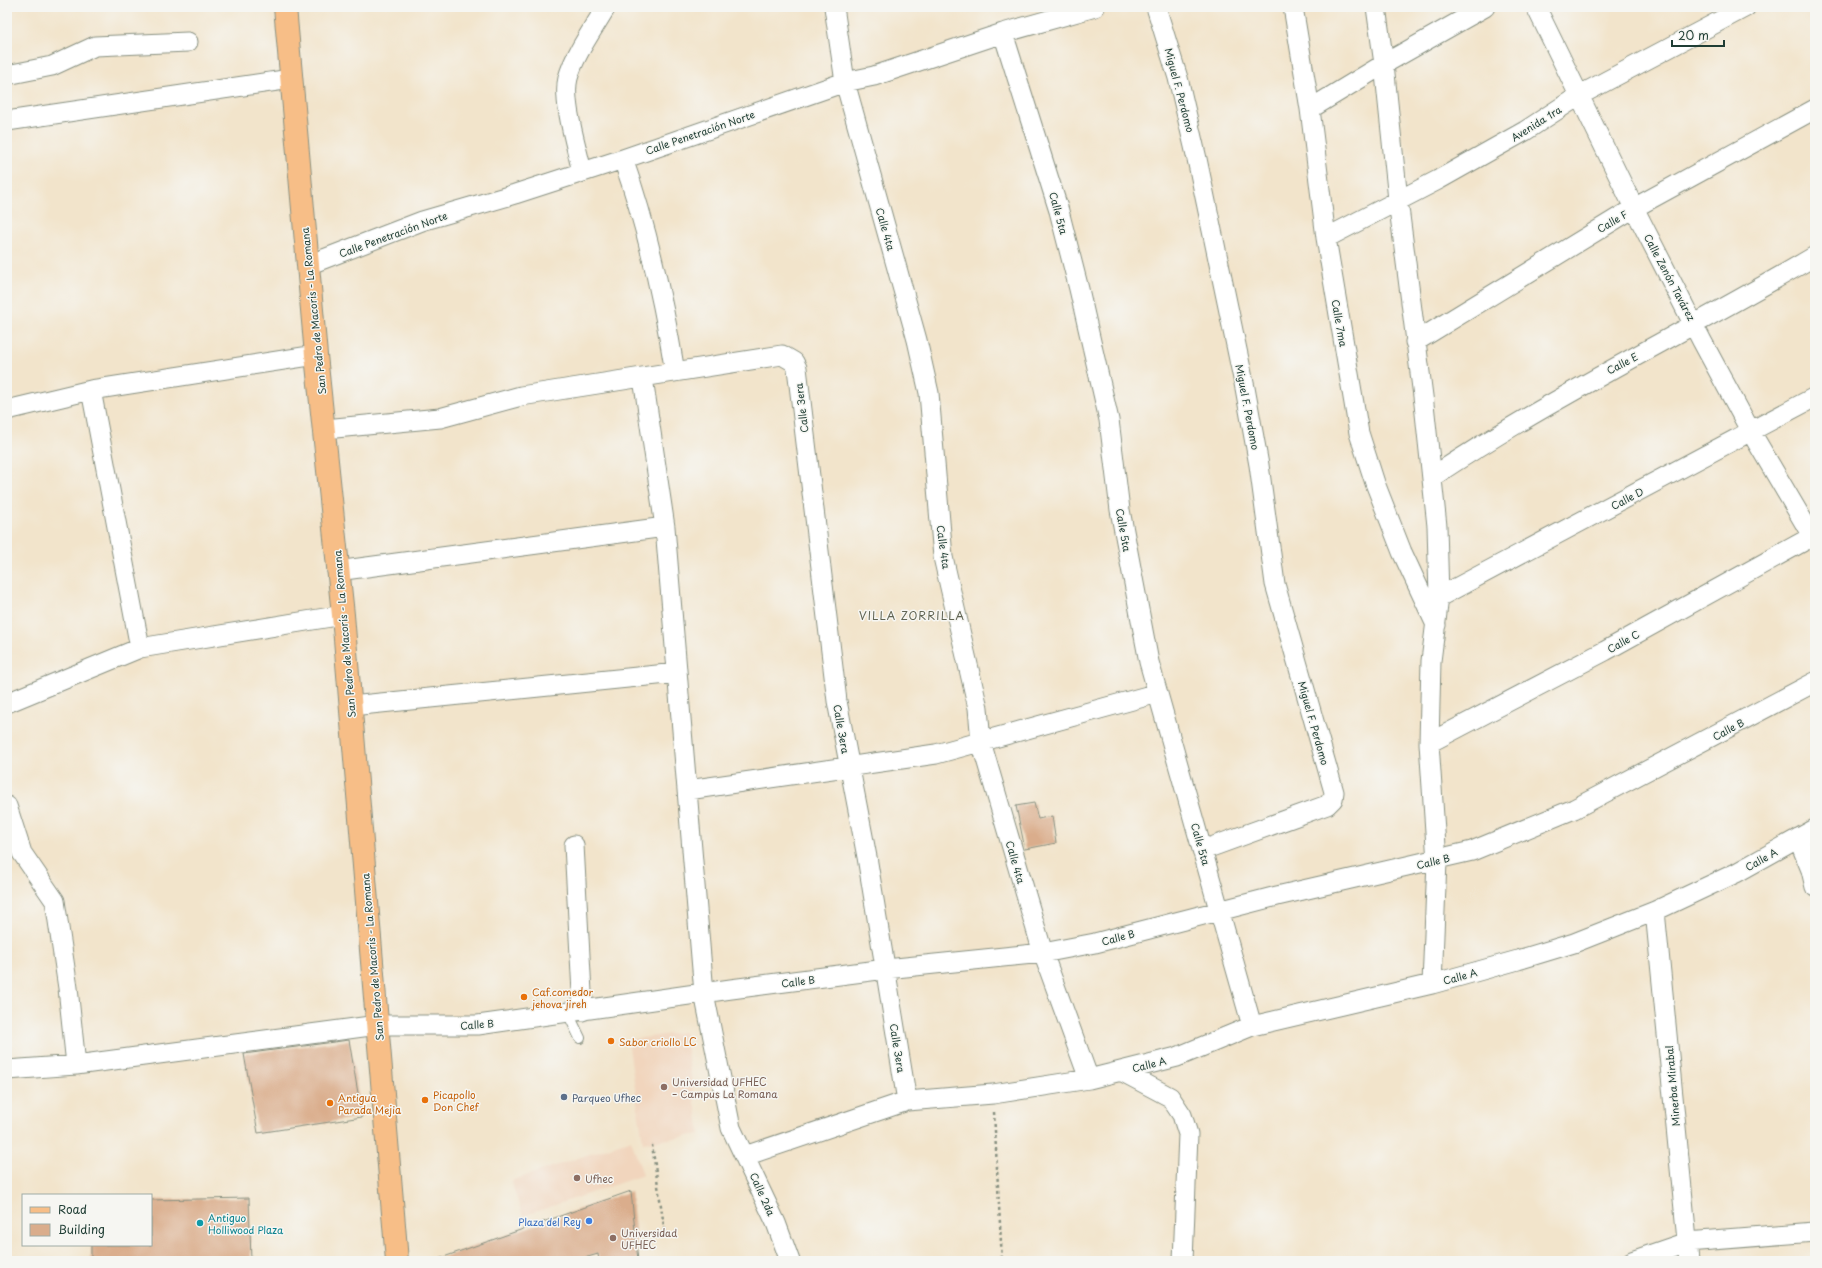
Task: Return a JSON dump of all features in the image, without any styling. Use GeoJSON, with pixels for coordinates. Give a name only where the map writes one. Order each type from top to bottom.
{"type":"FeatureCollection","features":[{"type":"Feature","properties":{"kind":"main road","name":"San Pedro de Macorís - La Romana"},"geometry":{"type":"LineString","coordinates":[[285,7],[316,355],[325,429],[337,571],[343,615],[398,1261]]}},
{"type":"Feature","properties":{"kind":"street"},"geometry":{"type":"LineString","coordinates":[[582,172],[567,101],[567,78],[574,62],[606,7]]}},
{"type":"Feature","properties":{"kind":"street","name":"Calle Penetración Norte"},"geometry":{"type":"LineString","coordinates":[[308,266],[422,221],[515,194],[623,159],[845,82],[874,76],[1003,33],[1095,7]]}},
{"type":"Feature","properties":{"kind":"street","name":"Miguel F. Perdomo"},"geometry":{"type":"LineString","coordinates":[[1156,7],[1178,78],[1194,144],[1245,388],[1259,465],[1275,584],[1334,792],[1333,799],[1327,805],[1203,850]]}},
{"type":"Feature","properties":{"kind":"street","name":"Calle 7ma"},"geometry":{"type":"LineString","coordinates":[[1293,7],[1310,109],[1326,238],[1359,433],[1375,483],[1402,552],[1436,625]]}},
{"type":"Feature","properties":{"kind":"street"},"geometry":{"type":"LineString","coordinates":[[1376,7],[1384,64],[1398,200],[1437,526],[1439,597],[1431,661],[1429,743],[1437,861],[1432,984]]}},
{"type":"Feature","properties":{"kind":"street"},"geometry":{"type":"LineString","coordinates":[[1310,109],[1384,64],[1485,7]]}},
{"type":"Feature","properties":{"kind":"street","name":"Calle Zenón Tavárez"},"geometry":{"type":"LineString","coordinates":[[1536,7],[1634,208],[1752,432],[1814,538]]}},
{"type":"Feature","properties":{"kind":"street","name":"Avenida 1ra"},"geometry":{"type":"LineString","coordinates":[[1326,238],[1525,131],[1580,95],[1746,7]]}},
{"type":"Feature","properties":{"kind":"street","name":"Calle 4ta"},"geometry":{"type":"LineString","coordinates":[[836,8],[845,82],[917,340],[929,393],[944,558],[978,708],[981,742],[1043,953],[1089,1078]]}},
{"type":"Feature","properties":{"kind":"street","name":"Calle 5ta"},"geometry":{"type":"LineString","coordinates":[[1003,33],[1059,211],[1096,357],[1110,420],[1120,510],[1149,662],[1252,1026]]}},
{"type":"Feature","properties":{"kind":"street"},"geometry":{"type":"LineString","coordinates":[[7,75],[52,66],[95,46],[188,42]]}},
{"type":"Feature","properties":{"kind":"street"},"geometry":{"type":"LineString","coordinates":[[7,121],[291,79]]}},
{"type":"Feature","properties":{"kind":"street","name":"Calle F"},"geometry":{"type":"LineString","coordinates":[[1415,342],[1634,208],[1815,109]]}},
{"type":"Feature","properties":{"kind":"street"},"geometry":{"type":"LineString","coordinates":[[325,429],[440,418],[521,396],[675,372],[658,274],[638,201],[623,159]]}},
{"type":"Feature","properties":{"kind":"street","name":"Calle E"},"geometry":{"type":"LineString","coordinates":[[1432,477],[1507,429],[1586,383],[1695,324],[1815,256]]}},
{"type":"Feature","properties":{"kind":"street"},"geometry":{"type":"LineString","coordinates":[[7,410],[91,390],[316,355]]}},
{"type":"Feature","properties":{"kind":"street","name":"Calle 3era"},"geometry":{"type":"LineString","coordinates":[[675,372],[782,355],[789,357],[794,362],[796,368],[837,701],[886,969],[906,1101]]}},
{"type":"Feature","properties":{"kind":"street","name":"Calle 2da"},"geometry":{"type":"LineString","coordinates":[[643,378],[665,527],[704,993],[731,1128],[776,1223],[790,1261]]}},
{"type":"Feature","properties":{"kind":"street"},"geometry":{"type":"LineString","coordinates":[[91,390],[140,648]]}},
{"type":"Feature","properties":{"kind":"street","name":"Calle D"},"geometry":{"type":"LineString","coordinates":[[1439,597],[1752,432],[1815,397]]}},
{"type":"Feature","properties":{"kind":"street"},"geometry":{"type":"LineString","coordinates":[[337,571],[665,527]]}},
{"type":"Feature","properties":{"kind":"street","name":"Calle C"},"geometry":{"type":"LineString","coordinates":[[1429,743],[1605,651],[1814,538]]}},
{"type":"Feature","properties":{"kind":"street"},"geometry":{"type":"LineString","coordinates":[[7,703],[140,648],[343,615]]}},
{"type":"Feature","properties":{"kind":"street"},"geometry":{"type":"LineString","coordinates":[[350,706],[677,672]]}},
{"type":"Feature","properties":{"kind":"street","name":"Calle B"},"geometry":{"type":"LineString","coordinates":[[7,1070],[76,1065],[378,1025],[478,1025],[886,969],[1043,953],[1095,943],[1220,910],[1472,852],[1574,809],[1815,682]]}},
{"type":"Feature","properties":{"kind":"street"},"geometry":{"type":"LineString","coordinates":[[688,790],[936,754],[1158,693]]}},
{"type":"Feature","properties":{"kind":"street"},"geometry":{"type":"LineString","coordinates":[[7,806],[15,855],[54,901],[68,988],[76,1065]]}},
{"type":"Feature","properties":{"kind":"street","name":"Calle A"},"geometry":{"type":"LineString","coordinates":[[745,1156],[906,1101],[993,1094],[1089,1078],[1120,1071],[1177,1057],[1252,1026],[1432,984],[1574,943],[1655,911],[1736,873],[1815,829]]}},
{"type":"Feature","properties":{"kind":"street"},"geometry":{"type":"LineString","coordinates":[[1798,838],[1812,870],[1815,887]]}},
{"type":"Feature","properties":{"kind":"street"},"geometry":{"type":"LineString","coordinates":[[574,845],[575,1012]]}},
{"type":"Feature","properties":{"kind":"street","name":"Minerba Mirabal"},"geometry":{"type":"LineString","coordinates":[[1655,911],[1689,1261]]}},
{"type":"Feature","properties":{"kind":"street"},"geometry":{"type":"LineString","coordinates":[[1120,1071],[1170,1097],[1182,1115],[1188,1134],[1182,1261]]}},
{"type":"Feature","properties":{"kind":"street"},"geometry":{"type":"LineString","coordinates":[[1632,1261],[1686,1242],[1815,1232]]}},
{"type":"Feature","properties":{"kind":"lane"},"geometry":{"type":"LineString","coordinates":[[575,1012],[580,1038]]}},
{"type":"Feature","properties":{"kind":"path"},"geometry":{"type":"LineString","coordinates":[[993,1094],[1002,1261]]}},
{"type":"Feature","properties":{"kind":"path"},"geometry":{"type":"LineString","coordinates":[[644,1237],[665,1233],[652,1145]]}},
{"type":"Feature","properties":{"kind":"shaded area","name":"Universidad UFHEC – Campus La Romana"},"geometry":{"type":"Polygon","coordinates":[[[684,1032],[700,1134],[643,1143],[628,1040],[684,1032]]]}},
{"type":"Feature","properties":{"kind":"shaded area","name":"Ufhec"},"geometry":{"type":"Polygon","coordinates":[[[631,1140],[643,1175],[523,1216],[511,1181],[631,1140]]]}},
{"type":"Feature","properties":{"kind":"building"},"geometry":{"type":"Polygon","coordinates":[[[1034,803],[1038,819],[1052,816],[1056,843],[1025,849],[1016,806],[1034,803]]]}},
{"type":"Feature","properties":{"kind":"building"},"geometry":{"type":"Polygon","coordinates":[[[349,1040],[362,1117],[258,1133],[244,1054],[349,1040]]]}},
{"type":"Feature","properties":{"kind":"building","name":"Plaza del Rey"},"geometry":{"type":"Polygon","coordinates":[[[631,1191],[638,1261],[599,1261],[598,1254],[574,1261],[438,1261],[438,1259],[631,1191]]]}},
{"type":"Feature","properties":{"kind":"building","name":"Antiguo Holliwood Plaza"},"geometry":{"type":"Polygon","coordinates":[[[249,1198],[251,1261],[91,1261],[91,1246],[152,1246],[152,1200],[249,1198]]]}},
{"type":"Feature","properties":{"kind":"place","name":"Caf.comedor jehova jireh"},"geometry":{"type":"Point","coordinates":[524,997]}},
{"type":"Feature","properties":{"kind":"place","name":"Sabor criollo LC"},"geometry":{"type":"Point","coordinates":[611,1041]}},
{"type":"Feature","properties":{"kind":"place","name":"Universidad UFHEC – Campus La Romana"},"geometry":{"type":"Point","coordinates":[664,1087]}},
{"type":"Feature","properties":{"kind":"place","name":"Parqueo Ufhec"},"geometry":{"type":"Point","coordinates":[564,1097]}},
{"type":"Feature","properties":{"kind":"place","name":"Picapollo Don Chef"},"geometry":{"type":"Point","coordinates":[425,1100]}},
{"type":"Feature","properties":{"kind":"place","name":"Antigua Parada Mejia"},"geometry":{"type":"Point","coordinates":[330,1103]}},
{"type":"Feature","properties":{"kind":"place","name":"Ufhec"},"geometry":{"type":"Point","coordinates":[577,1178]}},
{"type":"Feature","properties":{"kind":"place","name":"Plaza del Rey"},"geometry":{"type":"Point","coordinates":[589,1221]}},
{"type":"Feature","properties":{"kind":"place","name":"Antiguo Holliwood Plaza"},"geometry":{"type":"Point","coordinates":[200,1223]}},
{"type":"Feature","properties":{"kind":"place","name":"Universidad UFHEC"},"geometry":{"type":"Point","coordinates":[613,1238]}},
{"type":"Feature","properties":{"kind":"district","name":"VILLA ZORRILLA"},"geometry":{"type":"Point","coordinates":[912,615]}}]}
